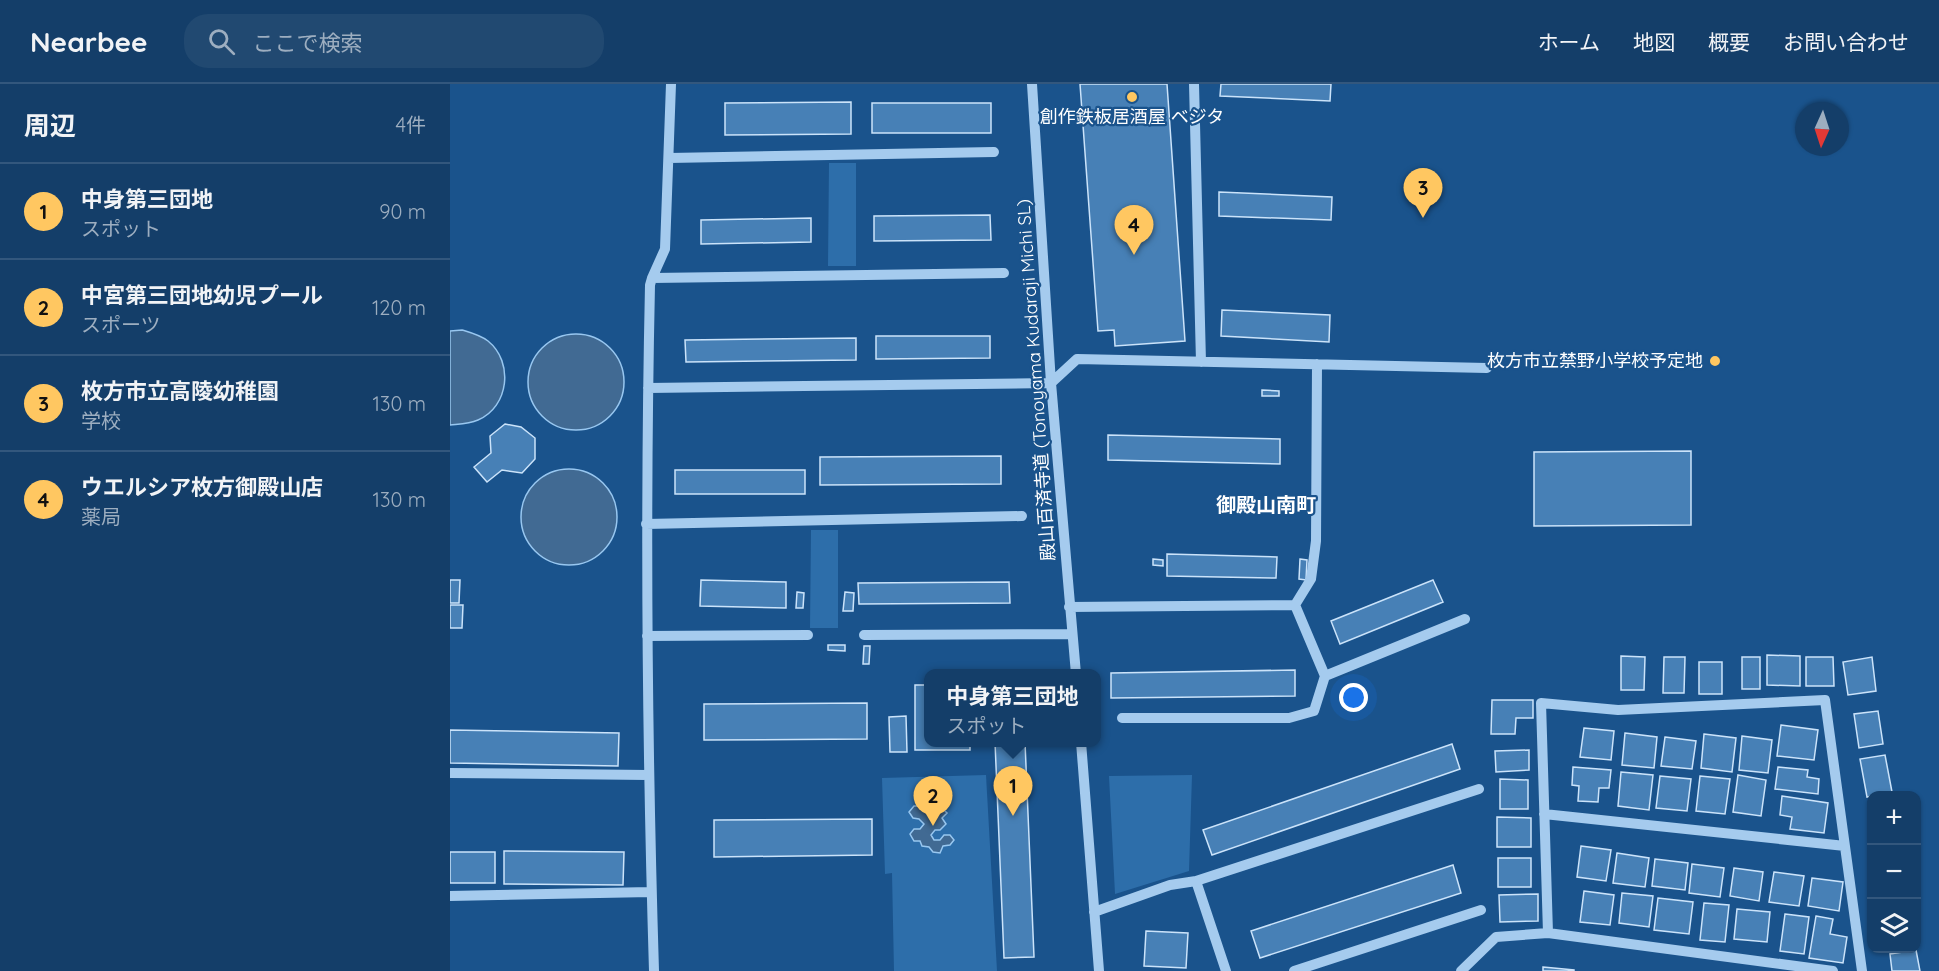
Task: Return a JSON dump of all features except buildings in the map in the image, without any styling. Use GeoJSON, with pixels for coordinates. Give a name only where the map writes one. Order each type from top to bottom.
{"type":"FeatureCollection","features":[{"type":"Feature","properties":{"kind":"street"},"geometry":{"type":"LineString","coordinates":[[654,971],[648,775],[646,525],[648,388],[652,278],[665,249],[671,84]]}},
{"type":"Feature","properties":{"kind":"street","name":"殿山百済寺道 (Tonoyama Kudaraji Michi SL)"},"geometry":{"type":"LineString","coordinates":[[1032,84],[1051,383],[1076,669]]}},
{"type":"Feature","properties":{"kind":"street"},"geometry":{"type":"LineString","coordinates":[[1194,84],[1202,362]]}},
{"type":"Feature","properties":{"kind":"street"},"geometry":{"type":"LineString","coordinates":[[669,158],[994,152]]}},
{"type":"Feature","properties":{"kind":"street"},"geometry":{"type":"LineString","coordinates":[[652,278],[1004,273]]}},
{"type":"Feature","properties":{"kind":"street"},"geometry":{"type":"LineString","coordinates":[[648,388],[1051,383],[1077,359],[1486,368]]}},
{"type":"Feature","properties":{"kind":"street"},"geometry":{"type":"LineString","coordinates":[[1295,605],[1311,579],[1316,541],[1317,364]]}},
{"type":"Feature","properties":{"kind":"street"},"geometry":{"type":"LineString","coordinates":[[646,525],[1022,516]]}},
{"type":"Feature","properties":{"kind":"street"},"geometry":{"type":"LineString","coordinates":[[1069,607],[1295,605]]}},
{"type":"Feature","properties":{"kind":"street"},"geometry":{"type":"LineString","coordinates":[[1122,718],[1289,718],[1314,711],[1325,676],[1295,605]]}},
{"type":"Feature","properties":{"kind":"street"},"geometry":{"type":"LineString","coordinates":[[1325,676],[1465,620]]}},
{"type":"Feature","properties":{"kind":"street"},"geometry":{"type":"LineString","coordinates":[[864,635],[1072,634]]}},
{"type":"Feature","properties":{"kind":"street"},"geometry":{"type":"LineString","coordinates":[[647,636],[808,635]]}},
{"type":"Feature","properties":{"kind":"street"},"geometry":{"type":"LineString","coordinates":[[1548,933],[1541,703],[1618,710],[1825,700],[1862,971]]}},
{"type":"Feature","properties":{"kind":"street"},"geometry":{"type":"LineString","coordinates":[[1081,747],[1099,971]]}},
{"type":"Feature","properties":{"kind":"street"},"geometry":{"type":"LineString","coordinates":[[450,773],[648,775]]}},
{"type":"Feature","properties":{"kind":"street"},"geometry":{"type":"LineString","coordinates":[[1094,912],[1170,885],[1196,881],[1479,789]]}},
{"type":"Feature","properties":{"kind":"street"},"geometry":{"type":"LineString","coordinates":[[1544,814],[1845,846]]}},
{"type":"Feature","properties":{"kind":"street"},"geometry":{"type":"LineString","coordinates":[[1196,881],[1226,971]]}},
{"type":"Feature","properties":{"kind":"street"},"geometry":{"type":"LineString","coordinates":[[450,896],[651,892]]}},
{"type":"Feature","properties":{"kind":"street"},"geometry":{"type":"LineString","coordinates":[[1294,971],[1482,910]]}},
{"type":"Feature","properties":{"kind":"street"},"geometry":{"type":"LineString","coordinates":[[1461,971],[1496,937],[1548,933],[1833,971]]}},
{"type":"Feature","properties":{"kind":"shaded area"},"geometry":{"type":"Polygon","coordinates":[[[829,163],[856,163],[856,266],[828,266],[829,163]]]}},
{"type":"Feature","properties":{"kind":"shaded area"},"geometry":{"type":"Polygon","coordinates":[[[462,330],[482,337],[496,350],[502,360],[504,384],[502,395],[488,414],[478,420],[450,425],[450,331],[462,330]]]}},
{"type":"Feature","properties":{"kind":"shaded area"},"geometry":{"type":"Polygon","coordinates":[[[576,334],[594,338],[610,348],[620,364],[624,382],[620,400],[610,416],[594,426],[576,430],[558,426],[542,416],[532,400],[528,382],[532,364],[542,348],[558,338],[576,334]]]}},
{"type":"Feature","properties":{"kind":"shaded area"},"geometry":{"type":"Polygon","coordinates":[[[569,469],[587,473],[603,483],[613,499],[617,517],[613,535],[603,551],[587,561],[569,565],[551,561],[535,551],[525,535],[521,517],[525,499],[535,483],[551,473],[569,469]]]}},
{"type":"Feature","properties":{"kind":"shaded area"},"geometry":{"type":"Polygon","coordinates":[[[811,530],[838,530],[838,628],[810,628],[811,530]]]}},
{"type":"Feature","properties":{"kind":"shaded area"},"geometry":{"type":"Polygon","coordinates":[[[986,775],[997,971],[894,971],[892,873],[885,874],[882,778],[986,775]]]}},
{"type":"Feature","properties":{"kind":"shaded area"},"geometry":{"type":"Polygon","coordinates":[[[1192,775],[1189,871],[1115,894],[1109,776],[1192,775]]]}},
{"type":"Feature","properties":{"kind":"shaded area"},"geometry":{"type":"Polygon","coordinates":[[[924,801],[941,807],[947,813],[942,818],[946,824],[931,835],[934,840],[950,835],[954,840],[950,845],[943,846],[940,853],[922,846],[920,841],[914,841],[910,834],[924,824],[919,819],[913,818],[909,812],[914,806],[920,806],[924,801]]]}},
{"type":"Feature","properties":{"kind":"place","name":"創作鉄板居酒屋 ベジタ"},"geometry":{"type":"Point","coordinates":[1132,97]}},
{"type":"Feature","properties":{"kind":"place","name":"枚方市立高陵幼稚園"},"geometry":{"type":"Point","coordinates":[1423,218]}},
{"type":"Feature","properties":{"kind":"place","name":"ウエルシア枚方御殿山店"},"geometry":{"type":"Point","coordinates":[1134,255]}},
{"type":"Feature","properties":{"kind":"place","name":"枚方市立禁野小学校予定地"},"geometry":{"type":"Point","coordinates":[1715,361]}},
{"type":"Feature","properties":{"kind":"place","name":"中身第三団地"},"geometry":{"type":"Point","coordinates":[1013,816]}},
{"type":"Feature","properties":{"kind":"place","name":"中宮第三団地幼児プール"},"geometry":{"type":"Point","coordinates":[933,826]}},
{"type":"Feature","properties":{"kind":"district","name":"御殿山南町"},"geometry":{"type":"Point","coordinates":[1266,505]}}]}
